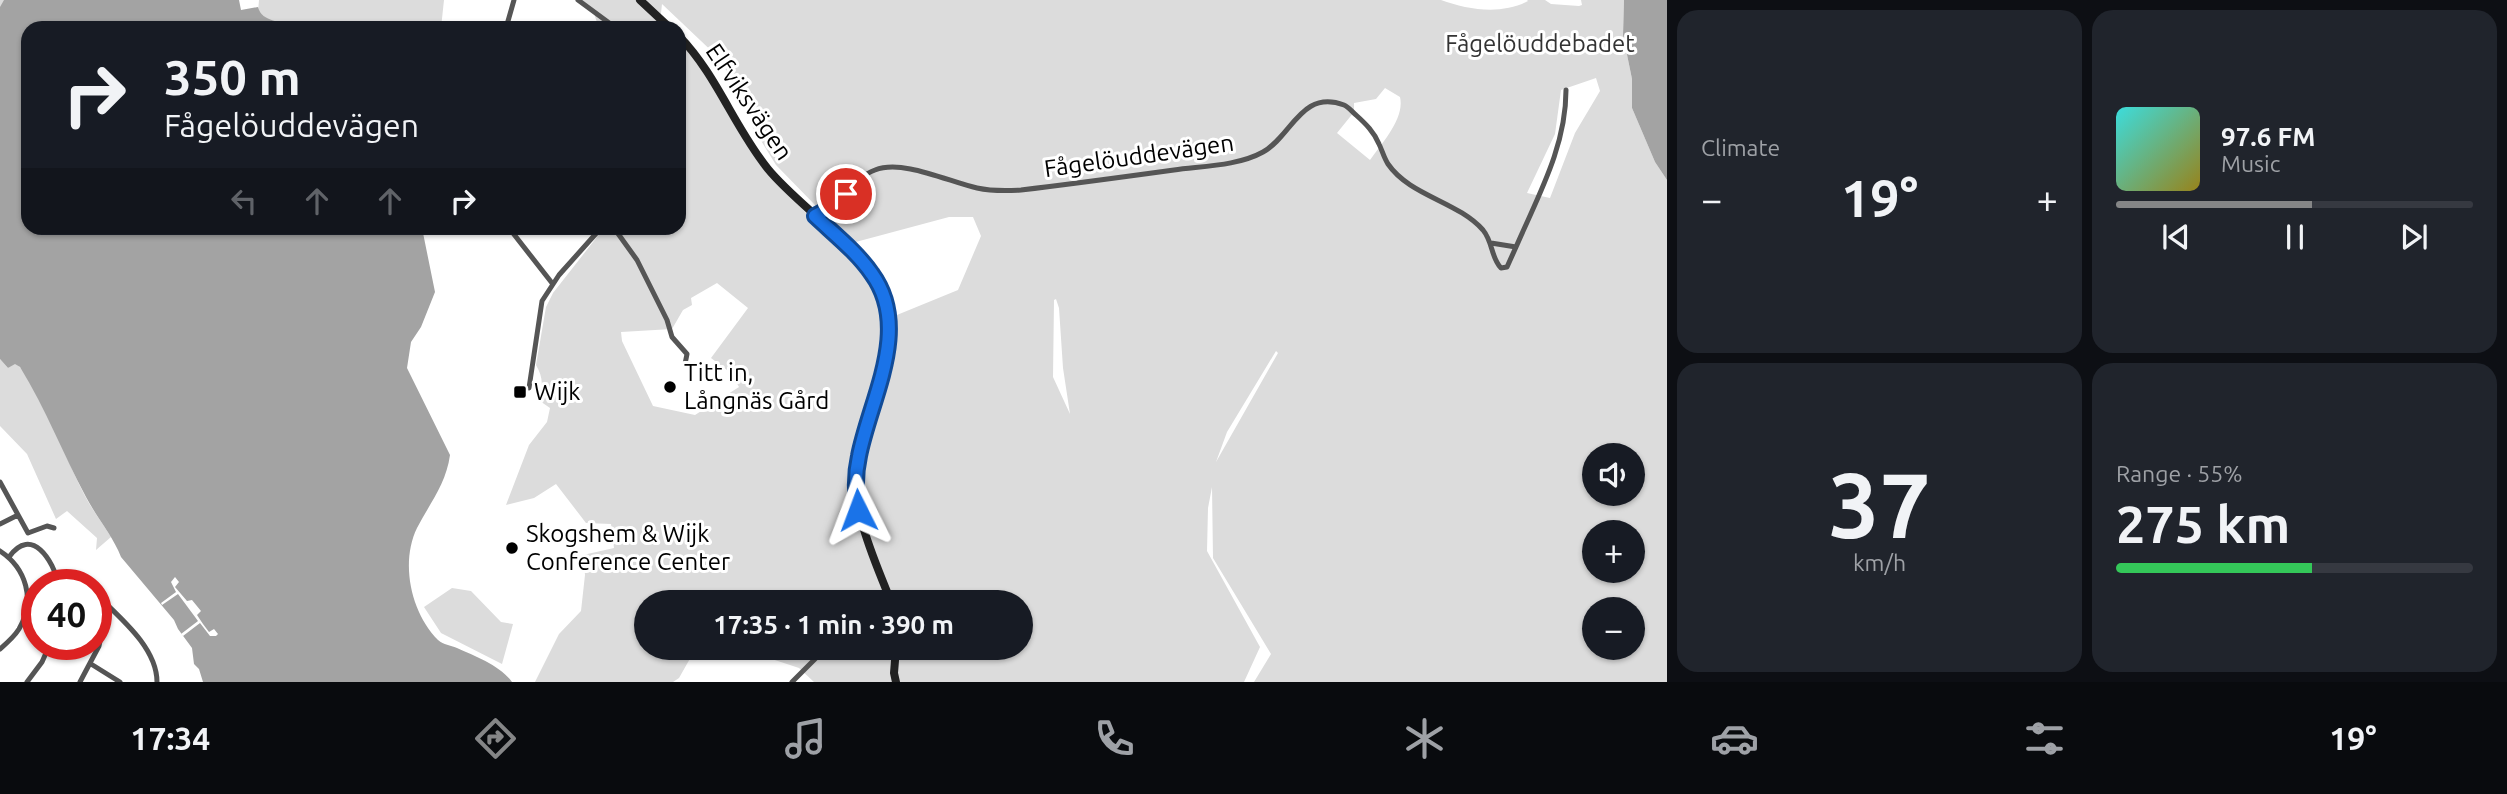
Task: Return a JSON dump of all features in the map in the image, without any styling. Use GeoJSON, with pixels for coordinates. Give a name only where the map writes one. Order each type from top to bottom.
{"type":"FeatureCollection","features":[{"type":"Feature","properties":{"kind":"street"},"geometry":{"type":"LineString","coordinates":[[508,21],[514,0]]}},
{"type":"Feature","properties":{"kind":"street"},"geometry":{"type":"LineString","coordinates":[[578,0],[607,21]]}},
{"type":"Feature","properties":{"kind":"street"},"geometry":{"type":"LineString","coordinates":[[640,0],[662,21]]}},
{"type":"Feature","properties":{"kind":"street","name":"Elfviksvägen"},"geometry":{"type":"LineString","coordinates":[[686,45],[715,82],[769,170],[873,274],[881,288],[888,313],[887,345],[882,377],[859,454],[856,486],[861,522],[887,590]]}},
{"type":"Feature","properties":{"kind":"street","name":"Fågelöuddevägen"},"geometry":{"type":"LineString","coordinates":[[815,216],[828,209],[869,172],[881,168],[914,171],[997,191],[1021,190],[1250,158],[1265,151],[1308,107],[1321,102],[1331,102],[1346,106],[1368,125],[1387,162],[1400,178],[1457,209],[1483,231],[1491,243],[1494,258],[1501,268],[1507,267],[1555,160],[1562,132],[1566,90]]}},
{"type":"Feature","properties":{"kind":"street"},"geometry":{"type":"LineString","coordinates":[[514,235],[552,283]]}},
{"type":"Feature","properties":{"kind":"street"},"geometry":{"type":"LineString","coordinates":[[529,388],[542,301],[552,283],[595,235]]}},
{"type":"Feature","properties":{"kind":"street"},"geometry":{"type":"LineString","coordinates":[[619,235],[637,260],[672,337],[687,354],[685,364]]}},
{"type":"Feature","properties":{"kind":"street"},"geometry":{"type":"LineString","coordinates":[[1491,243],[1516,247]]}},
{"type":"Feature","properties":{"kind":"street"},"geometry":{"type":"LineString","coordinates":[[0,482],[27,533],[47,526],[54,528]]}},
{"type":"Feature","properties":{"kind":"street"},"geometry":{"type":"LineString","coordinates":[[0,524],[18,515]]}},
{"type":"Feature","properties":{"kind":"street"},"geometry":{"type":"LineString","coordinates":[[9,556],[13,551],[33,544],[43,551],[53,569]]}},
{"type":"Feature","properties":{"kind":"street"},"geometry":{"type":"LineString","coordinates":[[0,551],[9,556],[21,571],[27,602],[19,628],[0,649]]}},
{"type":"Feature","properties":{"kind":"street"},"geometry":{"type":"LineString","coordinates":[[112,611],[145,648],[155,667],[157,682]]}},
{"type":"Feature","properties":{"kind":"street"},"geometry":{"type":"LineString","coordinates":[[27,682],[43,660]]}},
{"type":"Feature","properties":{"kind":"street"},"geometry":{"type":"LineString","coordinates":[[80,682],[93,660]]}},
{"type":"Feature","properties":{"kind":"street"},"geometry":{"type":"LineString","coordinates":[[792,682],[814,660]]}},
{"type":"Feature","properties":{"kind":"street"},"geometry":{"type":"LineString","coordinates":[[895,660],[896,682]]}},
{"type":"Feature","properties":{"kind":"street"},"geometry":{"type":"LineString","coordinates":[[91,664],[120,682]]}},
{"type":"Feature","properties":{"kind":"green space"},"geometry":{"type":"Polygon","coordinates":[[[0,0],[201,0],[252,21],[21,21],[21,44],[0,90],[0,0]]]}},
{"type":"Feature","properties":{"kind":"green space"},"geometry":{"type":"Polygon","coordinates":[[[259,0],[444,0],[442,21],[257,21],[259,0]]]}},
{"type":"Feature","properties":{"kind":"green space","name":"Fågelöuddebadet"},"geometry":{"type":"Polygon","coordinates":[[[581,0],[1441,0],[1485,10],[1507,8],[1527,0],[1579,6],[1582,5],[1581,0],[1624,0],[1623,35],[1632,79],[1632,108],[1655,162],[1667,180],[1667,682],[1254,682],[1271,654],[1213,558],[1212,487],[1208,508],[1207,551],[1260,647],[1244,682],[814,682],[799,668],[775,660],[1033,660],[1033,590],[634,590],[634,660],[689,660],[679,678],[673,682],[535,682],[559,634],[581,611],[585,575],[583,555],[614,548],[611,524],[586,523],[556,484],[534,498],[506,505],[529,445],[547,422],[550,408],[537,399],[542,382],[536,365],[546,307],[553,293],[599,235],[686,235],[686,48],[700,65],[763,169],[866,274],[873,284],[883,318],[892,317],[958,290],[981,236],[973,217],[949,217],[852,243],[776,165],[752,126],[760,124],[740,87],[720,59],[686,27],[686,21],[680,21],[662,4],[660,21],[597,21],[592,8],[581,0]],[[1596,78],[1561,90],[1555,134],[1527,193],[1550,198],[1575,133],[1600,91],[1596,78]],[[1385,88],[1376,99],[1354,103],[1354,112],[1337,133],[1370,160],[1396,122],[1401,105],[1400,97],[1385,88]],[[717,283],[691,298],[692,305],[683,310],[672,329],[621,332],[622,341],[653,406],[695,415],[739,387],[731,373],[711,358],[748,308],[717,283]],[[1056,299],[1053,377],[1070,414],[1063,368],[1059,308],[1056,299]],[[1276,351],[1227,432],[1216,462],[1278,353],[1276,351]]]}},
{"type":"Feature","properties":{"kind":"green space"},"geometry":{"type":"Polygon","coordinates":[[[0,359],[8,368],[15,363],[27,377],[85,496],[111,537],[96,550],[97,538],[67,511],[56,519],[27,454],[0,426],[0,359]]]}},
{"type":"Feature","properties":{"kind":"green space"},"geometry":{"type":"Polygon","coordinates":[[[452,588],[471,591],[501,622],[513,624],[502,664],[441,633],[424,607],[452,588]]]}},
{"type":"Feature","properties":{"kind":"shaded area"},"geometry":{"type":"Polygon","coordinates":[[[4,0],[239,0],[241,10],[258,7],[264,16],[275,21],[21,21],[21,235],[423,235],[435,292],[421,327],[411,342],[407,368],[450,455],[441,484],[412,542],[409,556],[411,587],[421,616],[438,640],[487,662],[512,682],[203,682],[199,669],[194,664],[192,648],[174,620],[121,557],[90,505],[20,367],[15,364],[8,368],[0,359],[0,7],[4,0]]]}},
{"type":"Feature","properties":{"kind":"shaded area"},"geometry":{"type":"Polygon","coordinates":[[[1624,0],[1667,0],[1667,180],[1655,162],[1632,108],[1632,79],[1623,35],[1624,0]]]}},
{"type":"Feature","properties":{"kind":"pier"},"geometry":{"type":"Polygon","coordinates":[[[175,577],[179,582],[175,587],[187,601],[192,600],[201,611],[197,615],[209,632],[214,629],[218,634],[216,636],[210,636],[200,623],[183,636],[181,634],[198,621],[178,594],[162,605],[161,603],[176,592],[171,582],[175,577]]]}},
{"type":"Feature","properties":{"kind":"place","name":"Titt in, Långnäs Gård"},"geometry":{"type":"Point","coordinates":[670,387]}},
{"type":"Feature","properties":{"kind":"place","name":"Wijk"},"geometry":{"type":"Point","coordinates":[520,392]}},
{"type":"Feature","properties":{"kind":"place","name":"Skogshem & Wijk Conference Center"},"geometry":{"type":"Point","coordinates":[512,548]}},
{"type":"Feature","properties":{"kind":"route"},"geometry":{"type":"LineString","coordinates":[[846,194],[815,216],[873,274],[888,313],[882,377],[858,459],[858,510]]}}]}
